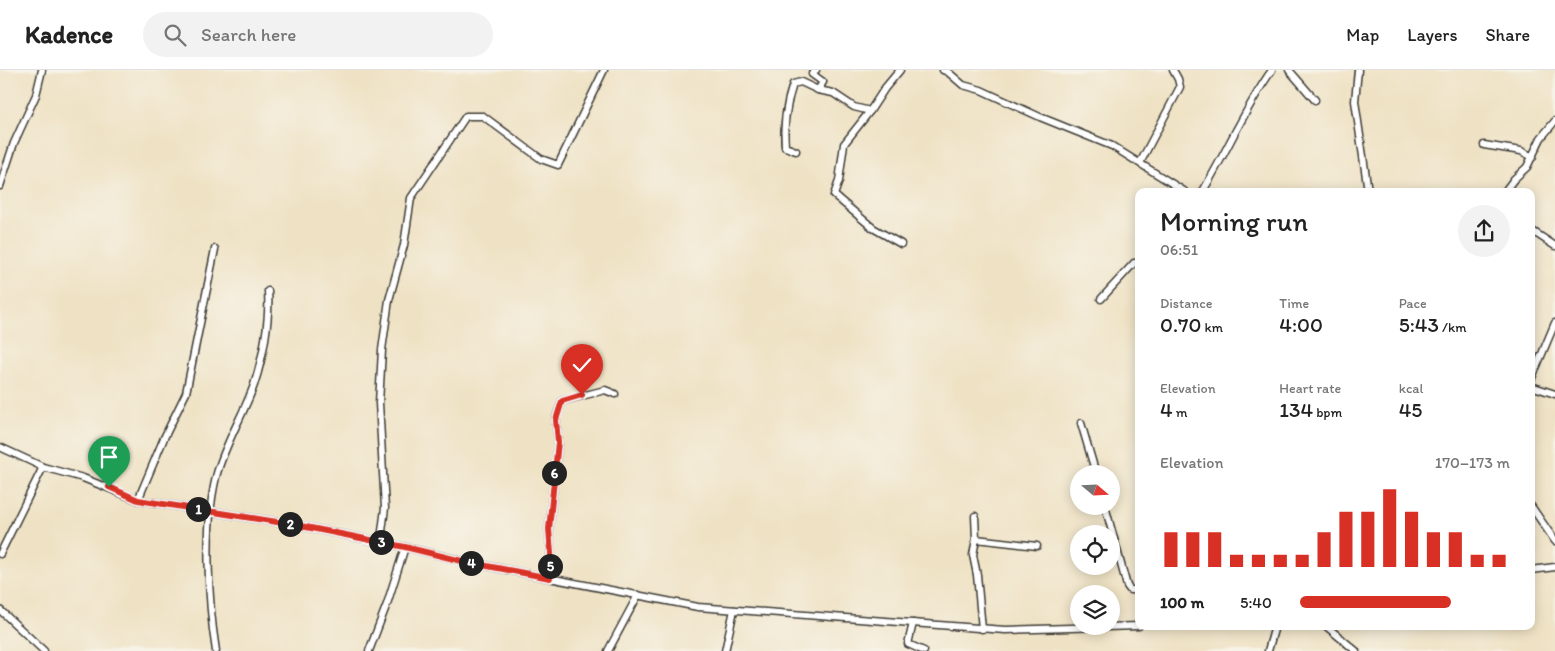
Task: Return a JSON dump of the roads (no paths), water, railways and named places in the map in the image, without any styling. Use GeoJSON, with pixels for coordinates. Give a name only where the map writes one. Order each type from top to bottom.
{"type":"FeatureCollection","features":[{"type":"Feature","properties":{"kind":"street"},"geometry":{"type":"LineString","coordinates":[[0,186],[14,143],[36,95],[42,70]]}},
{"type":"Feature","properties":{"kind":"street"},"geometry":{"type":"LineString","coordinates":[[382,539],[385,508],[379,404],[382,350],[389,300],[404,245],[411,198],[466,116],[483,116],[542,159],[558,165],[604,70]]}},
{"type":"Feature","properties":{"kind":"street"},"geometry":{"type":"LineString","coordinates":[[816,70],[812,74],[823,82],[818,90]]}},
{"type":"Feature","properties":{"kind":"street"},"geometry":{"type":"LineString","coordinates":[[900,70],[844,144],[839,181],[834,195],[873,228],[901,244]]}},
{"type":"Feature","properties":{"kind":"street"},"geometry":{"type":"LineString","coordinates":[[943,70],[963,85],[981,90],[1040,117],[1112,146],[1179,188]]}},
{"type":"Feature","properties":{"kind":"street"},"geometry":{"type":"LineString","coordinates":[[1140,163],[1180,87],[1173,70]]}},
{"type":"Feature","properties":{"kind":"street"},"geometry":{"type":"LineString","coordinates":[[1205,188],[1229,142],[1272,70]]}},
{"type":"Feature","properties":{"kind":"street"},"geometry":{"type":"LineString","coordinates":[[1289,70],[1315,100]]}},
{"type":"Feature","properties":{"kind":"street"},"geometry":{"type":"LineString","coordinates":[[1358,70],[1355,101],[1368,188]]}},
{"type":"Feature","properties":{"kind":"street"},"geometry":{"type":"LineString","coordinates":[[796,151],[785,147],[784,135],[787,103],[793,84],[801,82],[818,90],[833,93],[854,107],[870,111]]}},
{"type":"Feature","properties":{"kind":"street"},"geometry":{"type":"LineString","coordinates":[[1508,188],[1514,179],[1527,167],[1540,138],[1555,121]]}},
{"type":"Feature","properties":{"kind":"street"},"geometry":{"type":"LineString","coordinates":[[1484,145],[1522,151],[1533,157]]}},
{"type":"Feature","properties":{"kind":"street"},"geometry":{"type":"LineString","coordinates":[[1535,232],[1555,246]]}},
{"type":"Feature","properties":{"kind":"street"},"geometry":{"type":"LineString","coordinates":[[138,500],[164,438],[186,393],[215,249]]}},
{"type":"Feature","properties":{"kind":"street"},"geometry":{"type":"LineString","coordinates":[[1101,299],[1135,263]]}},
{"type":"Feature","properties":{"kind":"street"},"geometry":{"type":"LineString","coordinates":[[216,651],[209,573],[210,511],[216,476],[254,386],[262,356],[268,291]]}},
{"type":"Feature","properties":{"kind":"street"},"geometry":{"type":"LineString","coordinates":[[1535,370],[1555,323]]}},
{"type":"Feature","properties":{"kind":"street"},"geometry":{"type":"LineString","coordinates":[[1535,387],[1555,394]]}},
{"type":"Feature","properties":{"kind":"street"},"geometry":{"type":"LineString","coordinates":[[550,578],[551,553],[549,529],[558,442],[556,420],[562,401],[605,390],[615,394]]}},
{"type":"Feature","properties":{"kind":"street"},"geometry":{"type":"LineString","coordinates":[[1081,423],[1093,465]]}},
{"type":"Feature","properties":{"kind":"street"},"geometry":{"type":"LineString","coordinates":[[0,447],[43,467],[83,478],[138,500],[296,525],[405,547],[466,562],[698,607],[982,629],[1135,626]]}},
{"type":"Feature","properties":{"kind":"street"},"geometry":{"type":"LineString","coordinates":[[0,554],[43,467]]}},
{"type":"Feature","properties":{"kind":"street"},"geometry":{"type":"LineString","coordinates":[[1535,512],[1555,541]]}},
{"type":"Feature","properties":{"kind":"street"},"geometry":{"type":"LineString","coordinates":[[1107,515],[1127,586],[1130,590],[1135,590]]}},
{"type":"Feature","properties":{"kind":"street"},"geometry":{"type":"LineString","coordinates":[[975,516],[976,539],[973,555],[982,629]]}},
{"type":"Feature","properties":{"kind":"street"},"geometry":{"type":"LineString","coordinates":[[976,539],[1037,546]]}},
{"type":"Feature","properties":{"kind":"street"},"geometry":{"type":"LineString","coordinates":[[370,651],[405,547]]}},
{"type":"Feature","properties":{"kind":"street"},"geometry":{"type":"LineString","coordinates":[[1535,570],[1555,567]]}},
{"type":"Feature","properties":{"kind":"street"},"geometry":{"type":"LineString","coordinates":[[610,650],[638,595]]}},
{"type":"Feature","properties":{"kind":"street"},"geometry":{"type":"LineString","coordinates":[[0,610],[44,651]]}},
{"type":"Feature","properties":{"kind":"street"},"geometry":{"type":"LineString","coordinates":[[725,651],[734,610]]}},
{"type":"Feature","properties":{"kind":"street"},"geometry":{"type":"LineString","coordinates":[[914,623],[908,644],[924,651]]}},
{"type":"Feature","properties":{"kind":"street"},"geometry":{"type":"LineString","coordinates":[[1268,651],[1274,630]]}},
{"type":"Feature","properties":{"kind":"street"},"geometry":{"type":"LineString","coordinates":[[1331,630],[1356,651]]}}]}
